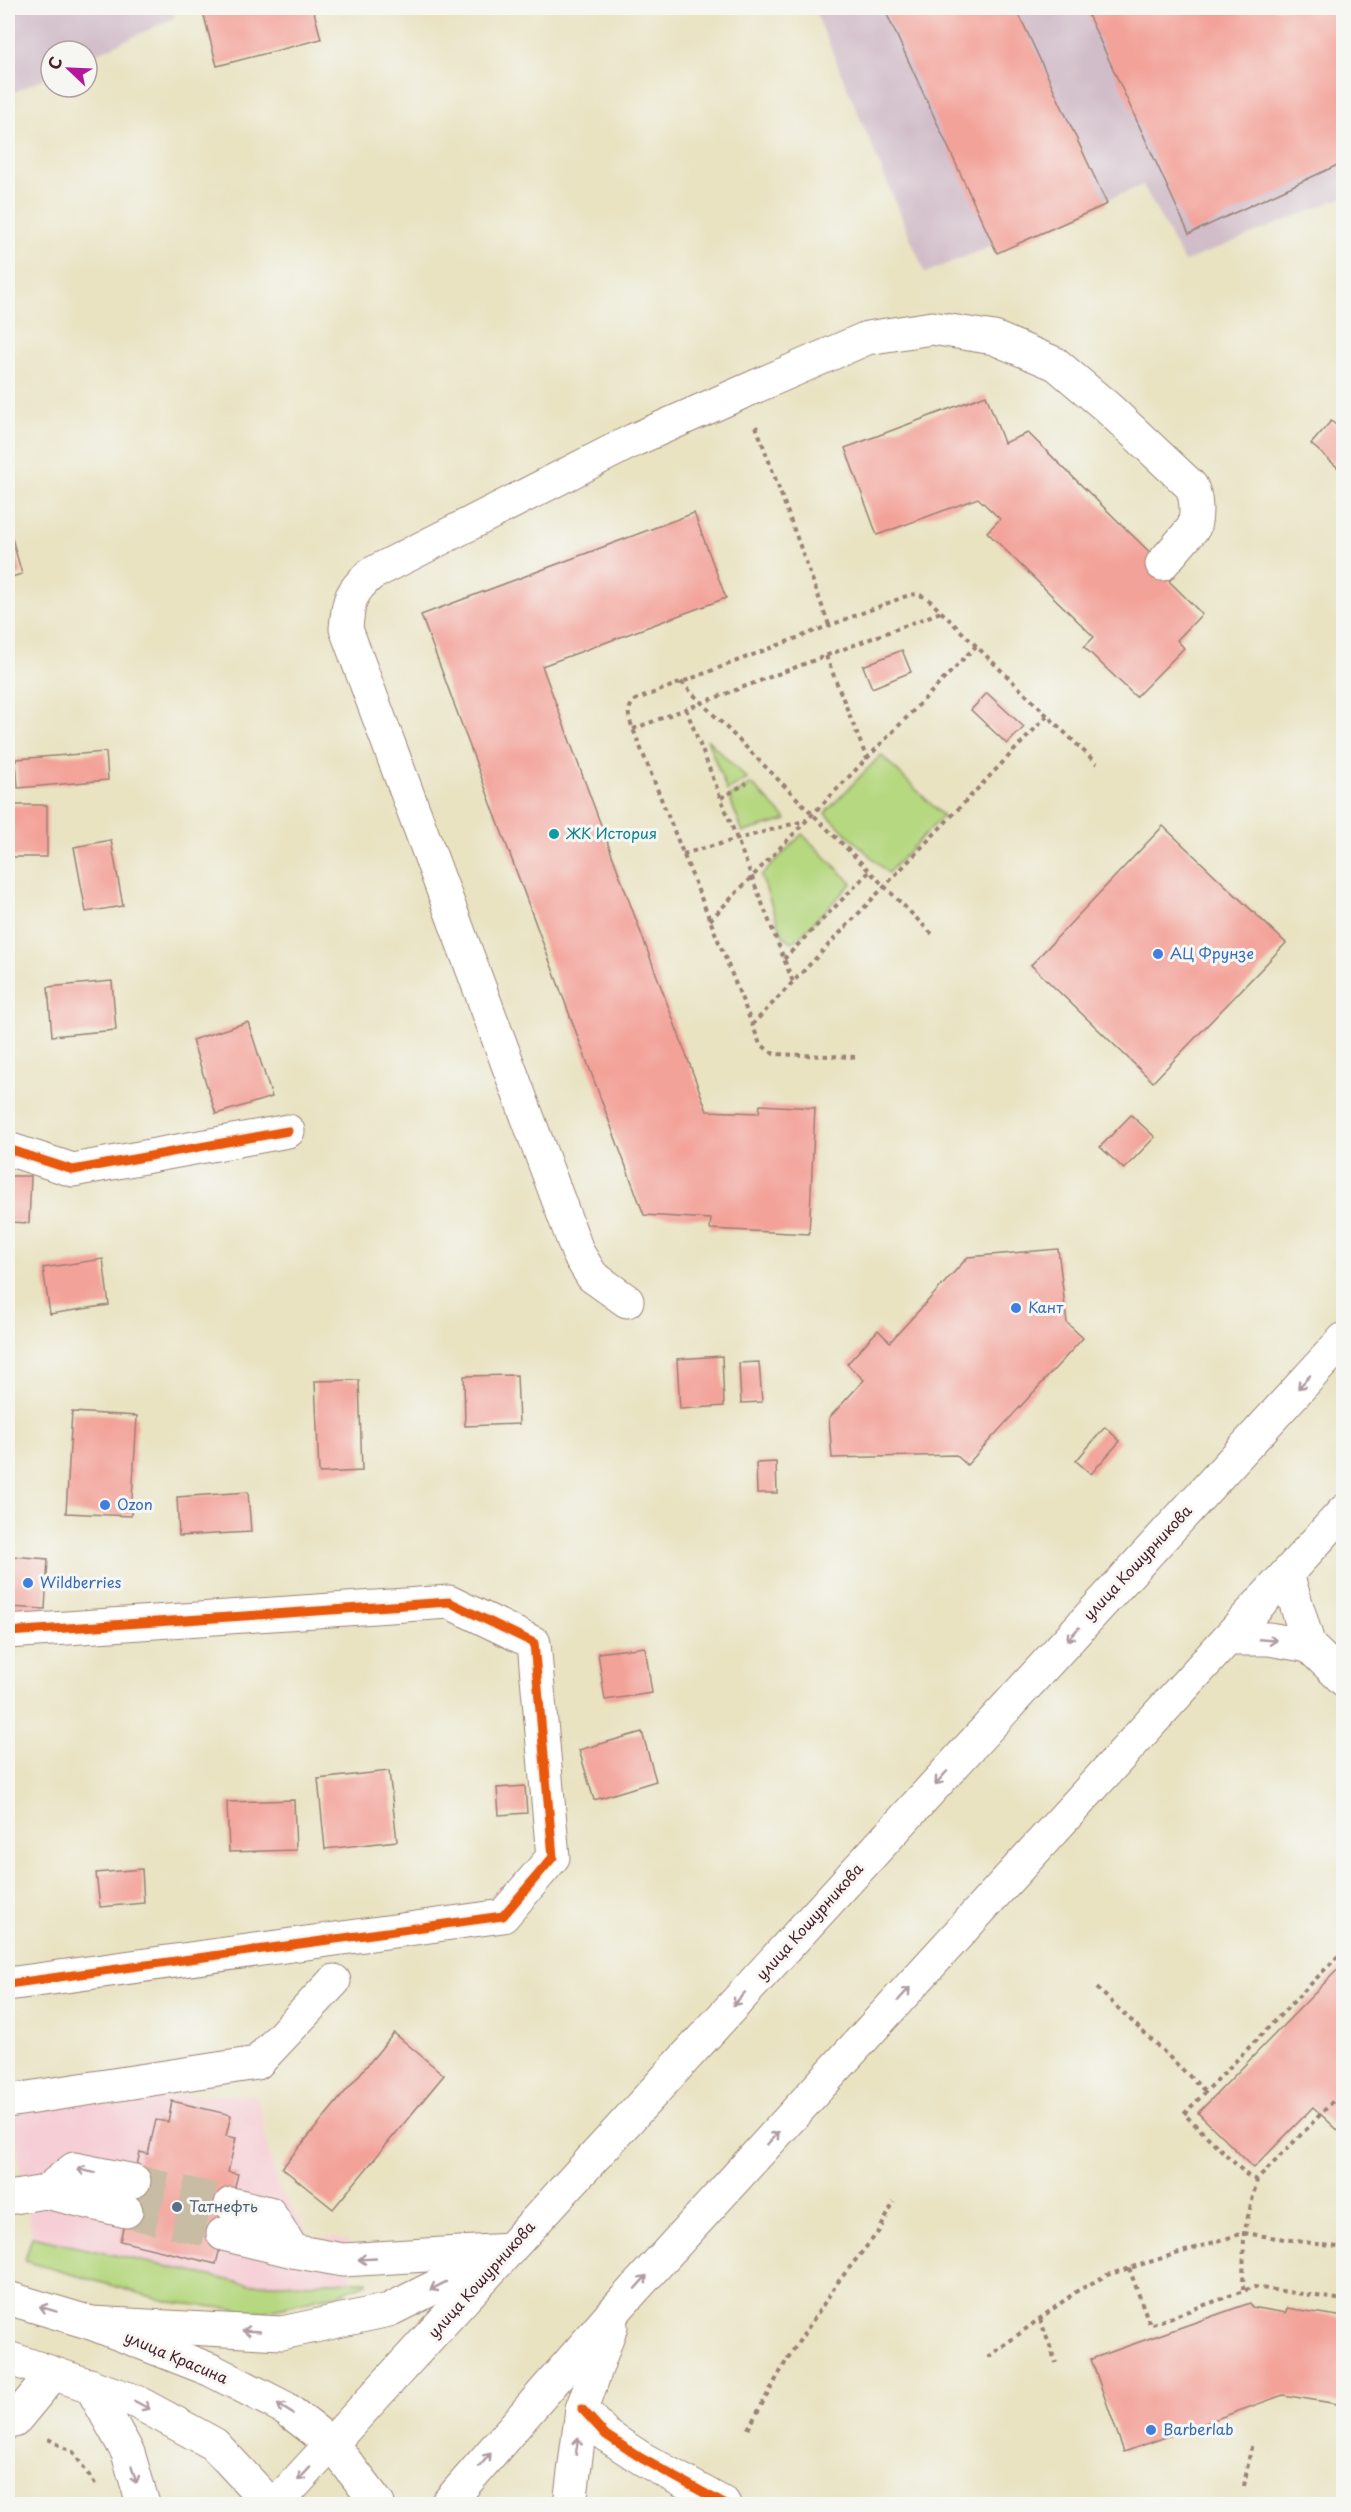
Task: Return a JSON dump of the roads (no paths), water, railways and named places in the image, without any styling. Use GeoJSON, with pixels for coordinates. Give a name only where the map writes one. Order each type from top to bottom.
{"type":"FeatureCollection","features":[{"type":"Feature","properties":{"kind":"main road"},"geometry":{"type":"LineString","coordinates":[[627,1301],[592,1276],[578,1253],[346,629],[348,606],[355,588],[371,574],[634,440],[867,338],[932,328],[994,338],[1056,364],[1108,408],[1191,486],[1195,499],[1194,527],[1162,564]]}},
{"type":"Feature","properties":{"kind":"main road"},"geometry":{"type":"LineString","coordinates":[[8,1149],[73,1170],[288,1131]]}},
{"type":"Feature","properties":{"kind":"main road","name":"улица Кошурникова"},"geometry":{"type":"LineString","coordinates":[[276,2505],[1344,1339]]}},
{"type":"Feature","properties":{"kind":"main road"},"geometry":{"type":"LineString","coordinates":[[447,2505],[618,2307],[1344,1511]]}},
{"type":"Feature","properties":{"kind":"main road"},"geometry":{"type":"LineString","coordinates":[[1287,1574],[1309,1646],[1344,1680]]}},
{"type":"Feature","properties":{"kind":"main road"},"geometry":{"type":"LineString","coordinates":[[8,1632],[449,1602],[534,1643],[553,1857],[503,1916],[8,1984]]}},
{"type":"Feature","properties":{"kind":"main road"},"geometry":{"type":"LineString","coordinates":[[1228,1639],[1269,1639],[1309,1646]]}},
{"type":"Feature","properties":{"kind":"main road"},"geometry":{"type":"LineString","coordinates":[[8,2101],[257,2063],[334,1981]]}},
{"type":"Feature","properties":{"kind":"main road"},"geometry":{"type":"LineString","coordinates":[[8,2198],[45,2192],[74,2169],[130,2196]]}},
{"type":"Feature","properties":{"kind":"main road"},"geometry":{"type":"LineString","coordinates":[[227,2219],[293,2251],[343,2260],[509,2250]]}},
{"type":"Feature","properties":{"kind":"main road"},"geometry":{"type":"LineString","coordinates":[[91,2322],[282,2333],[389,2310],[509,2250]]}},
{"type":"Feature","properties":{"kind":"main road","name":"улица Красина"},"geometry":{"type":"LineString","coordinates":[[8,2298],[91,2322],[211,2370],[285,2409],[332,2444],[378,2505]]}},
{"type":"Feature","properties":{"kind":"main road"},"geometry":{"type":"LineString","coordinates":[[570,2505],[582,2409],[618,2307]]}},
{"type":"Feature","properties":{"kind":"main road"},"geometry":{"type":"LineString","coordinates":[[8,2358],[135,2400],[214,2444],[270,2505]]}},
{"type":"Feature","properties":{"kind":"main road"},"geometry":{"type":"LineString","coordinates":[[11,2421],[53,2374]]}},
{"type":"Feature","properties":{"kind":"main road"},"geometry":{"type":"LineString","coordinates":[[90,2385],[128,2453],[143,2505]]}},
{"type":"Feature","properties":{"kind":"main road"},"geometry":{"type":"LineString","coordinates":[[582,2409],[606,2435],[724,2505]]}},
{"type":"Feature","properties":{"kind":"tunnel"},"geometry":{"type":"LineString","coordinates":[[134,2181],[231,2204]]}},
{"type":"Feature","properties":{"kind":"tunnel"},"geometry":{"type":"LineString","coordinates":[[126,2211],[223,2234]]}},
{"type":"Feature","properties":{"kind":"place","name":"ЖК История"},"geometry":{"type":"Point","coordinates":[554,834]}},
{"type":"Feature","properties":{"kind":"place","name":"АЦ Фрунзе"},"geometry":{"type":"Point","coordinates":[1158,954]}},
{"type":"Feature","properties":{"kind":"place","name":"Кант"},"geometry":{"type":"Point","coordinates":[1016,1308]}},
{"type":"Feature","properties":{"kind":"place","name":"Ozon"},"geometry":{"type":"Point","coordinates":[105,1505]}},
{"type":"Feature","properties":{"kind":"place","name":"Wildberries"},"geometry":{"type":"Point","coordinates":[28,1583]}},
{"type":"Feature","properties":{"kind":"place","name":"Татнефть"},"geometry":{"type":"Point","coordinates":[177,2207]}},
{"type":"Feature","properties":{"kind":"place","name":"Barberlab"},"geometry":{"type":"Point","coordinates":[1151,2430]}}]}
